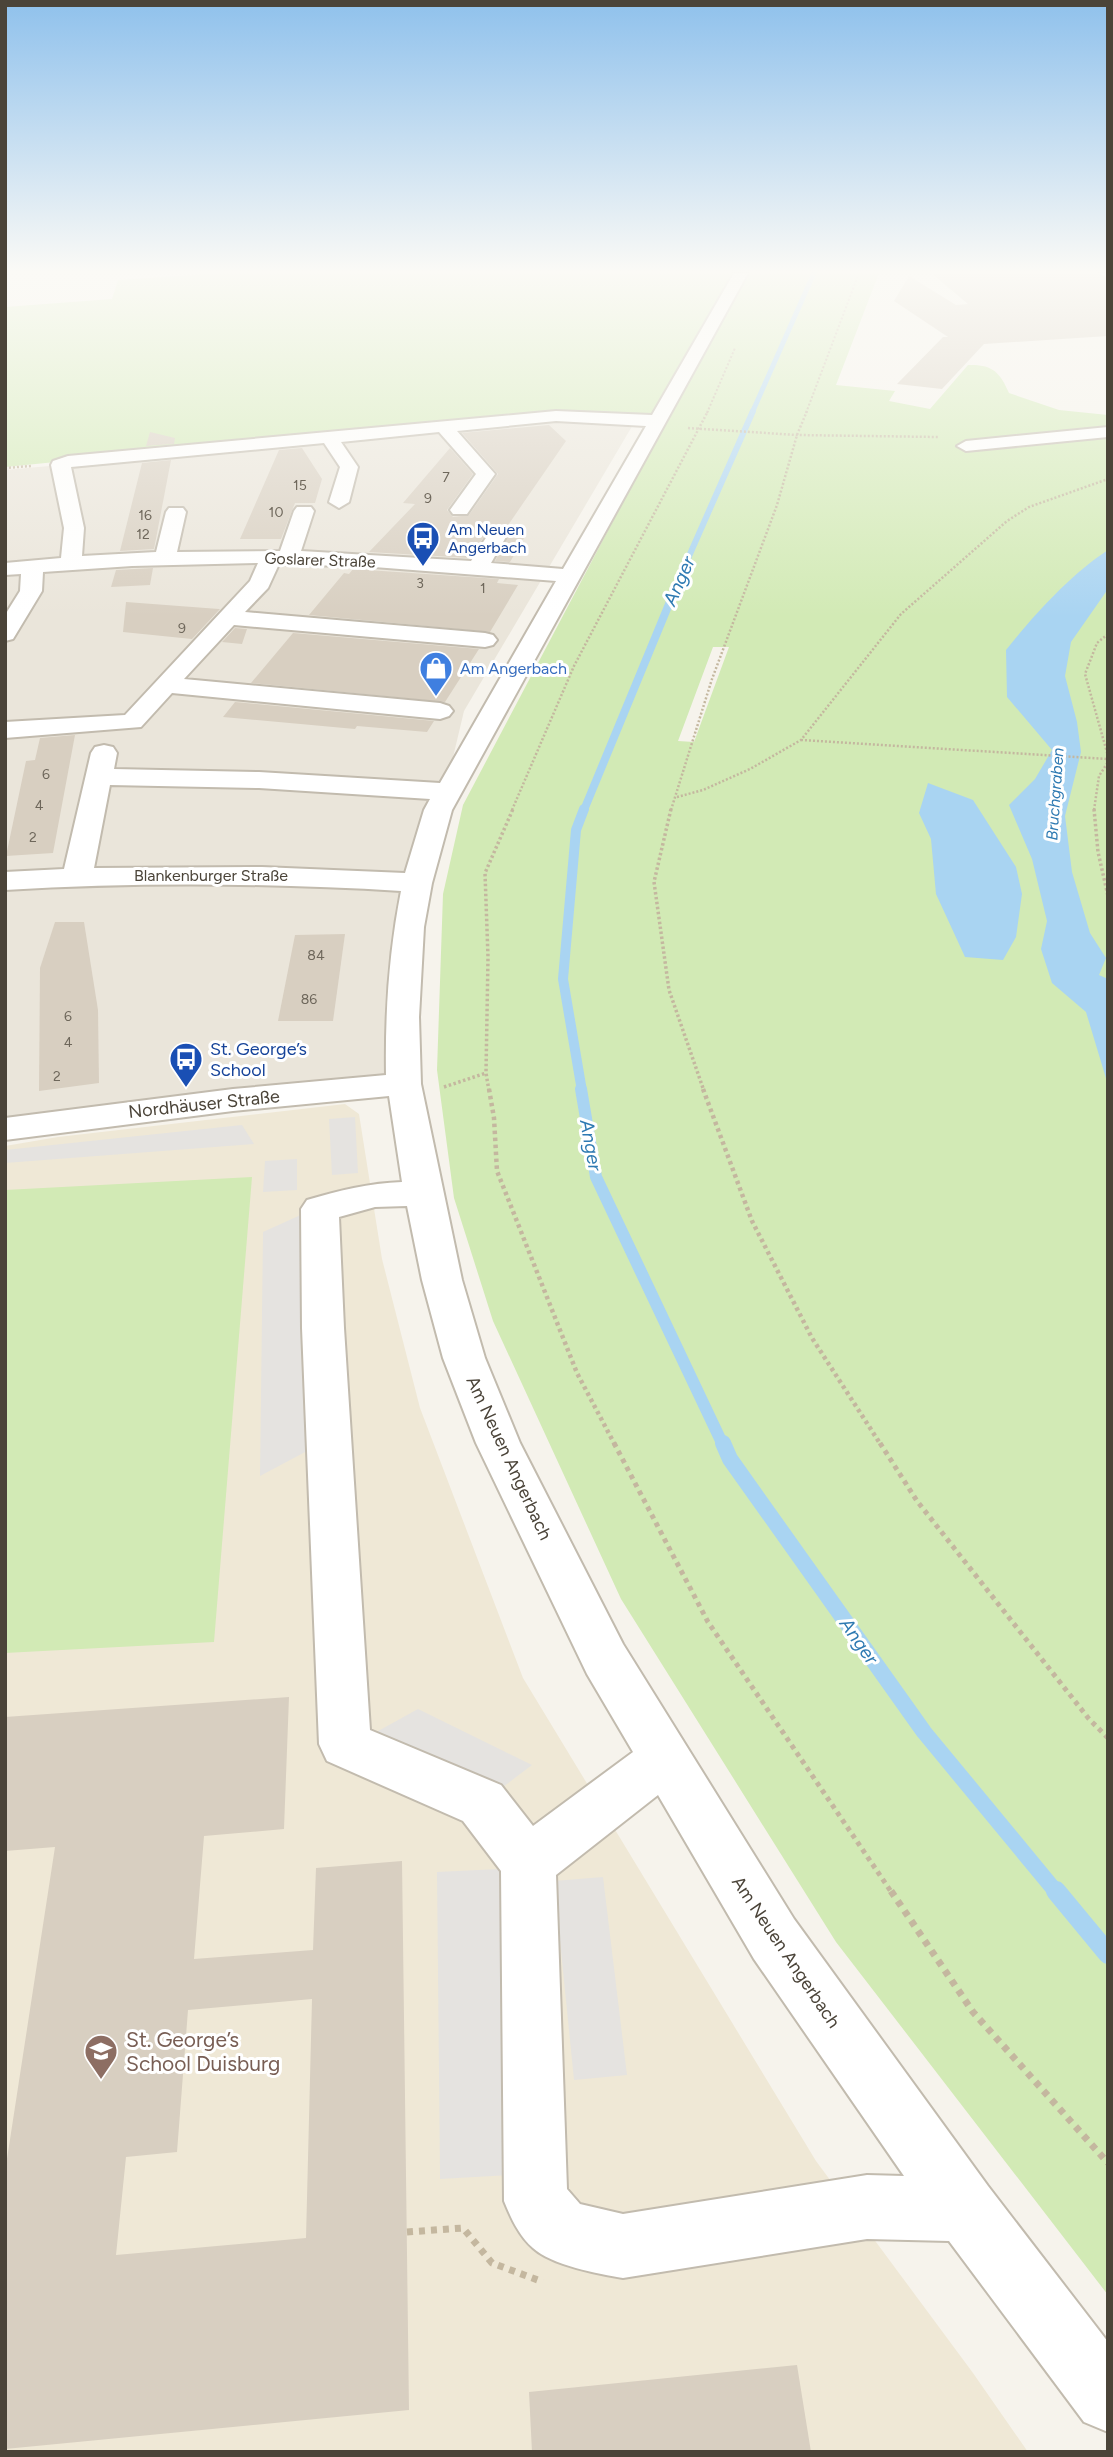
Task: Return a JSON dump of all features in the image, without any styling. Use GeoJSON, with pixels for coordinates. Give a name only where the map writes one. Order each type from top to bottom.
{"type":"FeatureCollection","features":[{"type":"Feature","properties":{"kind":"street","name":"Am Neuen Angerbach"},"geometry":{"type":"LineString","coordinates":[[676,388],[438,810],[417,883],[408,940],[402,1017],[404,1084],[423,1193],[442,1280],[464,1358],[498,1443],[606,1659],[774,1939],[965,2208],[1108,2398]]}},
{"type":"Feature","properties":{"kind":"street"},"geometry":{"type":"LineString","coordinates":[[71,563],[74,528],[60,465],[68,462],[556,416],[657,421]]}},
{"type":"Feature","properties":{"kind":"street"},"geometry":{"type":"LineString","coordinates":[[444,427],[485,474],[456,515]]}},
{"type":"Feature","properties":{"kind":"street"},"geometry":{"type":"LineString","coordinates":[[966,446],[1108,432]]}},
{"type":"Feature","properties":{"kind":"street"},"geometry":{"type":"LineString","coordinates":[[329,438],[349,467],[339,502]]}},
{"type":"Feature","properties":{"kind":"street"},"geometry":{"type":"LineString","coordinates":[[5,730],[132,722],[260,583],[280,558],[304,510]]}},
{"type":"Feature","properties":{"kind":"street"},"geometry":{"type":"LineString","coordinates":[[165,560],[176,512]]}},
{"type":"Feature","properties":{"kind":"street"},"geometry":{"type":"LineString","coordinates":[[477,569],[496,537]]}},
{"type":"Feature","properties":{"kind":"street"},"geometry":{"type":"LineString","coordinates":[[421,564],[436,544]]}},
{"type":"Feature","properties":{"kind":"street","name":"Goslarer Straße"},"geometry":{"type":"LineString","coordinates":[[5,569],[71,563],[280,558],[421,564],[569,576]]}},
{"type":"Feature","properties":{"kind":"street"},"geometry":{"type":"LineString","coordinates":[[5,634],[31,591],[32,566]]}},
{"type":"Feature","properties":{"kind":"street"},"geometry":{"type":"LineString","coordinates":[[230,618],[485,639]]}},
{"type":"Feature","properties":{"kind":"street"},"geometry":{"type":"LineString","coordinates":[[166,685],[440,711]]}},
{"type":"Feature","properties":{"kind":"street"},"geometry":{"type":"LineString","coordinates":[[77,877],[109,733],[118,723]]}},
{"type":"Feature","properties":{"kind":"street"},"geometry":{"type":"LineString","coordinates":[[99,777],[259,779],[447,792]]}},
{"type":"Feature","properties":{"kind":"street","name":"Blankenburger Straße"},"geometry":{"type":"LineString","coordinates":[[5,881],[77,877],[279,874],[417,883]]}},
{"type":"Feature","properties":{"kind":"street","name":"Nordhäuser Straße"},"geometry":{"type":"LineString","coordinates":[[5,1129],[233,1100],[404,1084]]}},
{"type":"Feature","properties":{"kind":"street"},"geometry":{"type":"LineString","coordinates":[[423,1193],[375,1195],[320,1209],[320,1300],[329,1449],[335,1630],[345,1744],[482,1803],[528,1863],[536,2201],[557,2227],[585,2239],[623,2246],[867,2207],[965,2208]]}},
{"type":"Feature","properties":{"kind":"street"},"geometry":{"type":"LineString","coordinates":[[528,1863],[664,1759]]}},
{"type":"Feature","properties":{"kind":"path"},"geometry":{"type":"LineString","coordinates":[[718,388],[700,429],[574,666],[485,873],[488,957],[486,1073],[494,1118],[497,1171],[577,1373],[708,1622],[973,2012],[1108,2163]]}},
{"type":"Feature","properties":{"kind":"path"},"geometry":{"type":"LineString","coordinates":[[817,388],[797,435],[777,505],[712,679],[664,832],[654,882],[669,990],[752,1221],[812,1338],[917,1501],[1089,1719],[1108,1738]]}},
{"type":"Feature","properties":{"kind":"path"},"geometry":{"type":"LineString","coordinates":[[700,429],[797,435],[940,437]]}},
{"type":"Feature","properties":{"kind":"path"},"geometry":{"type":"LineString","coordinates":[[677,797],[703,790],[738,774],[801,740],[901,614],[1007,520],[1029,507],[1108,479]]}},
{"type":"Feature","properties":{"kind":"path"},"geometry":{"type":"LineString","coordinates":[[1108,634],[1097,643],[1085,674],[1108,759],[1099,775],[1094,799],[1099,863],[1108,896]]}},
{"type":"Feature","properties":{"kind":"path"},"geometry":{"type":"LineString","coordinates":[[801,740],[1108,759]]}},
{"type":"Feature","properties":{"kind":"shaded area"},"geometry":{"type":"Polygon","coordinates":[[[569,419],[634,423],[464,711],[445,791],[436,810],[403,1083],[5,1128],[5,470],[569,419]]]}},
{"type":"Feature","properties":{"kind":"shaded area","name":"St. George’s School Duisburg"},"geometry":{"type":"Polygon","coordinates":[[[345,1104],[359,1114],[382,1259],[420,1408],[523,1678],[816,2161],[1028,2452],[5,2452],[5,1146],[58,1137],[345,1104]]]}},
{"type":"Feature","properties":{"kind":"shaded area"},"geometry":{"type":"Polygon","coordinates":[[[355,1117],[358,1173],[332,1175],[329,1119],[355,1117]]]}},
{"type":"Feature","properties":{"kind":"shaded area"},"geometry":{"type":"Polygon","coordinates":[[[242,1125],[254,1144],[5,1163],[5,1150],[242,1125]]]}},
{"type":"Feature","properties":{"kind":"shaded area"},"geometry":{"type":"Polygon","coordinates":[[[297,1159],[297,1190],[263,1192],[265,1161],[297,1159]]]}},
{"type":"Feature","properties":{"kind":"shaded area"},"geometry":{"type":"Polygon","coordinates":[[[305,1213],[307,1451],[260,1476],[263,1232],[305,1213]]]}},
{"type":"Feature","properties":{"kind":"shaded area"},"geometry":{"type":"Polygon","coordinates":[[[418,1709],[532,1765],[491,1796],[371,1735],[418,1709]]]}},
{"type":"Feature","properties":{"kind":"shaded area"},"geometry":{"type":"Polygon","coordinates":[[[499,1869],[511,2175],[440,2179],[437,1872],[499,1869]]]}},
{"type":"Feature","properties":{"kind":"shaded area"},"geometry":{"type":"Polygon","coordinates":[[[603,1877],[627,2075],[574,2080],[554,1881],[603,1877]]]}},
{"type":"Feature","properties":{"kind":"green space"},"geometry":{"type":"Polygon","coordinates":[[[5,388],[862,388],[895,391],[889,401],[930,409],[948,388],[1006,388],[1009,393],[1059,410],[1108,415],[1108,2295],[836,1942],[621,1599],[493,1321],[454,1198],[437,1070],[443,894],[463,805],[669,415],[564,412],[5,467],[5,388]],[[713,647],[678,741],[694,742],[729,647],[713,647]]]}},
{"type":"Feature","properties":{"kind":"green space"},"geometry":{"type":"Polygon","coordinates":[[[252,1177],[214,1642],[5,1653],[5,1190],[252,1177]]]}},
{"type":"Feature","properties":{"kind":"water","name":"Bruchgraben"},"geometry":{"type":"Polygon","coordinates":[[[1108,550],[1108,589],[1071,642],[1065,676],[1077,722],[1081,752],[1065,816],[1072,872],[1090,933],[1106,958],[1099,975],[1108,979],[1108,1085],[1086,1012],[1052,983],[1041,949],[1047,921],[1032,859],[1009,805],[1035,779],[1052,750],[1007,697],[1006,650],[1054,596],[1080,571],[1108,550]]]}},
{"type":"Feature","properties":{"kind":"water"},"geometry":{"type":"Polygon","coordinates":[[[928,783],[973,800],[1016,867],[1022,894],[1016,937],[1003,960],[965,957],[936,894],[931,839],[919,813],[928,783]]]}},
{"type":"Feature","properties":{"kind":"building"},"geometry":{"type":"Polygon","coordinates":[[[549,425],[566,441],[504,531],[487,532],[470,558],[369,552],[415,504],[403,503],[450,448],[473,474],[447,510],[453,517],[469,515],[498,474],[462,433],[549,425]]]}},
{"type":"Feature","properties":{"kind":"building"},"geometry":{"type":"Polygon","coordinates":[[[150,432],[175,438],[174,444],[146,446],[150,432]]]}},
{"type":"Feature","properties":{"kind":"building"},"geometry":{"type":"Polygon","coordinates":[[[302,448],[322,479],[315,503],[295,503],[281,539],[240,539],[279,450],[302,448]]]}},
{"type":"Feature","properties":{"kind":"building"},"geometry":{"type":"Polygon","coordinates":[[[171,460],[154,549],[120,551],[142,463],[171,460]]]}},
{"type":"Feature","properties":{"kind":"building"},"geometry":{"type":"Polygon","coordinates":[[[508,537],[524,538],[510,562],[495,561],[508,537]]]}},
{"type":"Feature","properties":{"kind":"building"},"geometry":{"type":"Polygon","coordinates":[[[153,568],[150,585],[111,587],[116,570],[153,568]]]}},
{"type":"Feature","properties":{"kind":"building"},"geometry":{"type":"Polygon","coordinates":[[[353,569],[499,579],[497,583],[518,585],[490,632],[309,615],[344,573],[349,574],[353,569]]]}},
{"type":"Feature","properties":{"kind":"building"},"geometry":{"type":"Polygon","coordinates":[[[126,602],[220,609],[192,639],[123,632],[126,602]]]}},
{"type":"Feature","properties":{"kind":"building"},"geometry":{"type":"Polygon","coordinates":[[[235,628],[247,629],[242,644],[222,642],[235,628]]]}},
{"type":"Feature","properties":{"kind":"building"},"geometry":{"type":"Polygon","coordinates":[[[293,633],[479,649],[445,702],[251,683],[293,633]]]}},
{"type":"Feature","properties":{"kind":"building"},"geometry":{"type":"Polygon","coordinates":[[[235,702],[434,721],[427,732],[357,726],[355,729],[223,717],[235,702]]]}},
{"type":"Feature","properties":{"kind":"building"},"geometry":{"type":"Polygon","coordinates":[[[75,735],[53,853],[6,856],[26,761],[35,760],[40,738],[75,735]]]}},
{"type":"Feature","properties":{"kind":"building"},"geometry":{"type":"Polygon","coordinates":[[[55,922],[84,922],[98,1010],[99,1083],[39,1091],[40,968],[55,922]]]}},
{"type":"Feature","properties":{"kind":"building"},"geometry":{"type":"Polygon","coordinates":[[[345,934],[333,1021],[278,1021],[295,935],[345,934]]]}},
{"type":"Feature","properties":{"kind":"building","name":"St. George’s School Duisburg"},"geometry":{"type":"Polygon","coordinates":[[[289,1697],[284,1829],[204,1836],[194,1959],[313,1950],[316,1868],[402,1861],[409,2410],[5,2449],[5,2172],[55,1847],[5,1851],[5,1717],[289,1697]],[[312,1999],[188,2010],[177,2152],[126,2157],[116,2255],[306,2238],[312,1999]]]}},
{"type":"Feature","properties":{"kind":"building"},"geometry":{"type":"Polygon","coordinates":[[[797,2365],[811,2452],[532,2452],[529,2392],[797,2365]]]}},
{"type":"Feature","properties":{"kind":"waterway","name":"Anger"},"geometry":{"type":"LineString","coordinates":[[752,413],[763,388]]}},
{"type":"Feature","properties":{"kind":"waterway","name":"Anger"},"geometry":{"type":"LineString","coordinates":[[675,588],[753,411]]}},
{"type":"Feature","properties":{"kind":"waterway","name":"Anger"},"geometry":{"type":"LineString","coordinates":[[584,810],[676,587]]}},
{"type":"Feature","properties":{"kind":"waterway","name":"Anger"},"geometry":{"type":"LineString","coordinates":[[582,1091],[563,979],[576,830],[584,809]]}},
{"type":"Feature","properties":{"kind":"waterway","name":"Anger"},"geometry":{"type":"LineString","coordinates":[[581,1089],[596,1177],[723,1445]]}},
{"type":"Feature","properties":{"kind":"waterway","name":"Anger"},"geometry":{"type":"LineString","coordinates":[[723,1443],[730,1459],[924,1732],[1057,1893]]}},
{"type":"Feature","properties":{"kind":"waterway","name":"Anger"},"geometry":{"type":"LineString","coordinates":[[1056,1891],[1108,1954]]}},
{"type":"Feature","properties":{"kind":"place","name":"Am Neuen Angerbach"},"geometry":{"type":"Point","coordinates":[423,568]}},
{"type":"Feature","properties":{"kind":"place","name":"Am Angerbach"},"geometry":{"type":"Point","coordinates":[436,698]}},
{"type":"Feature","properties":{"kind":"place","name":"St. George’s School"},"geometry":{"type":"Point","coordinates":[186,1089]}},
{"type":"Feature","properties":{"kind":"place","name":"St. George’s School Duisburg"},"geometry":{"type":"Point","coordinates":[101,2081]}}]}
